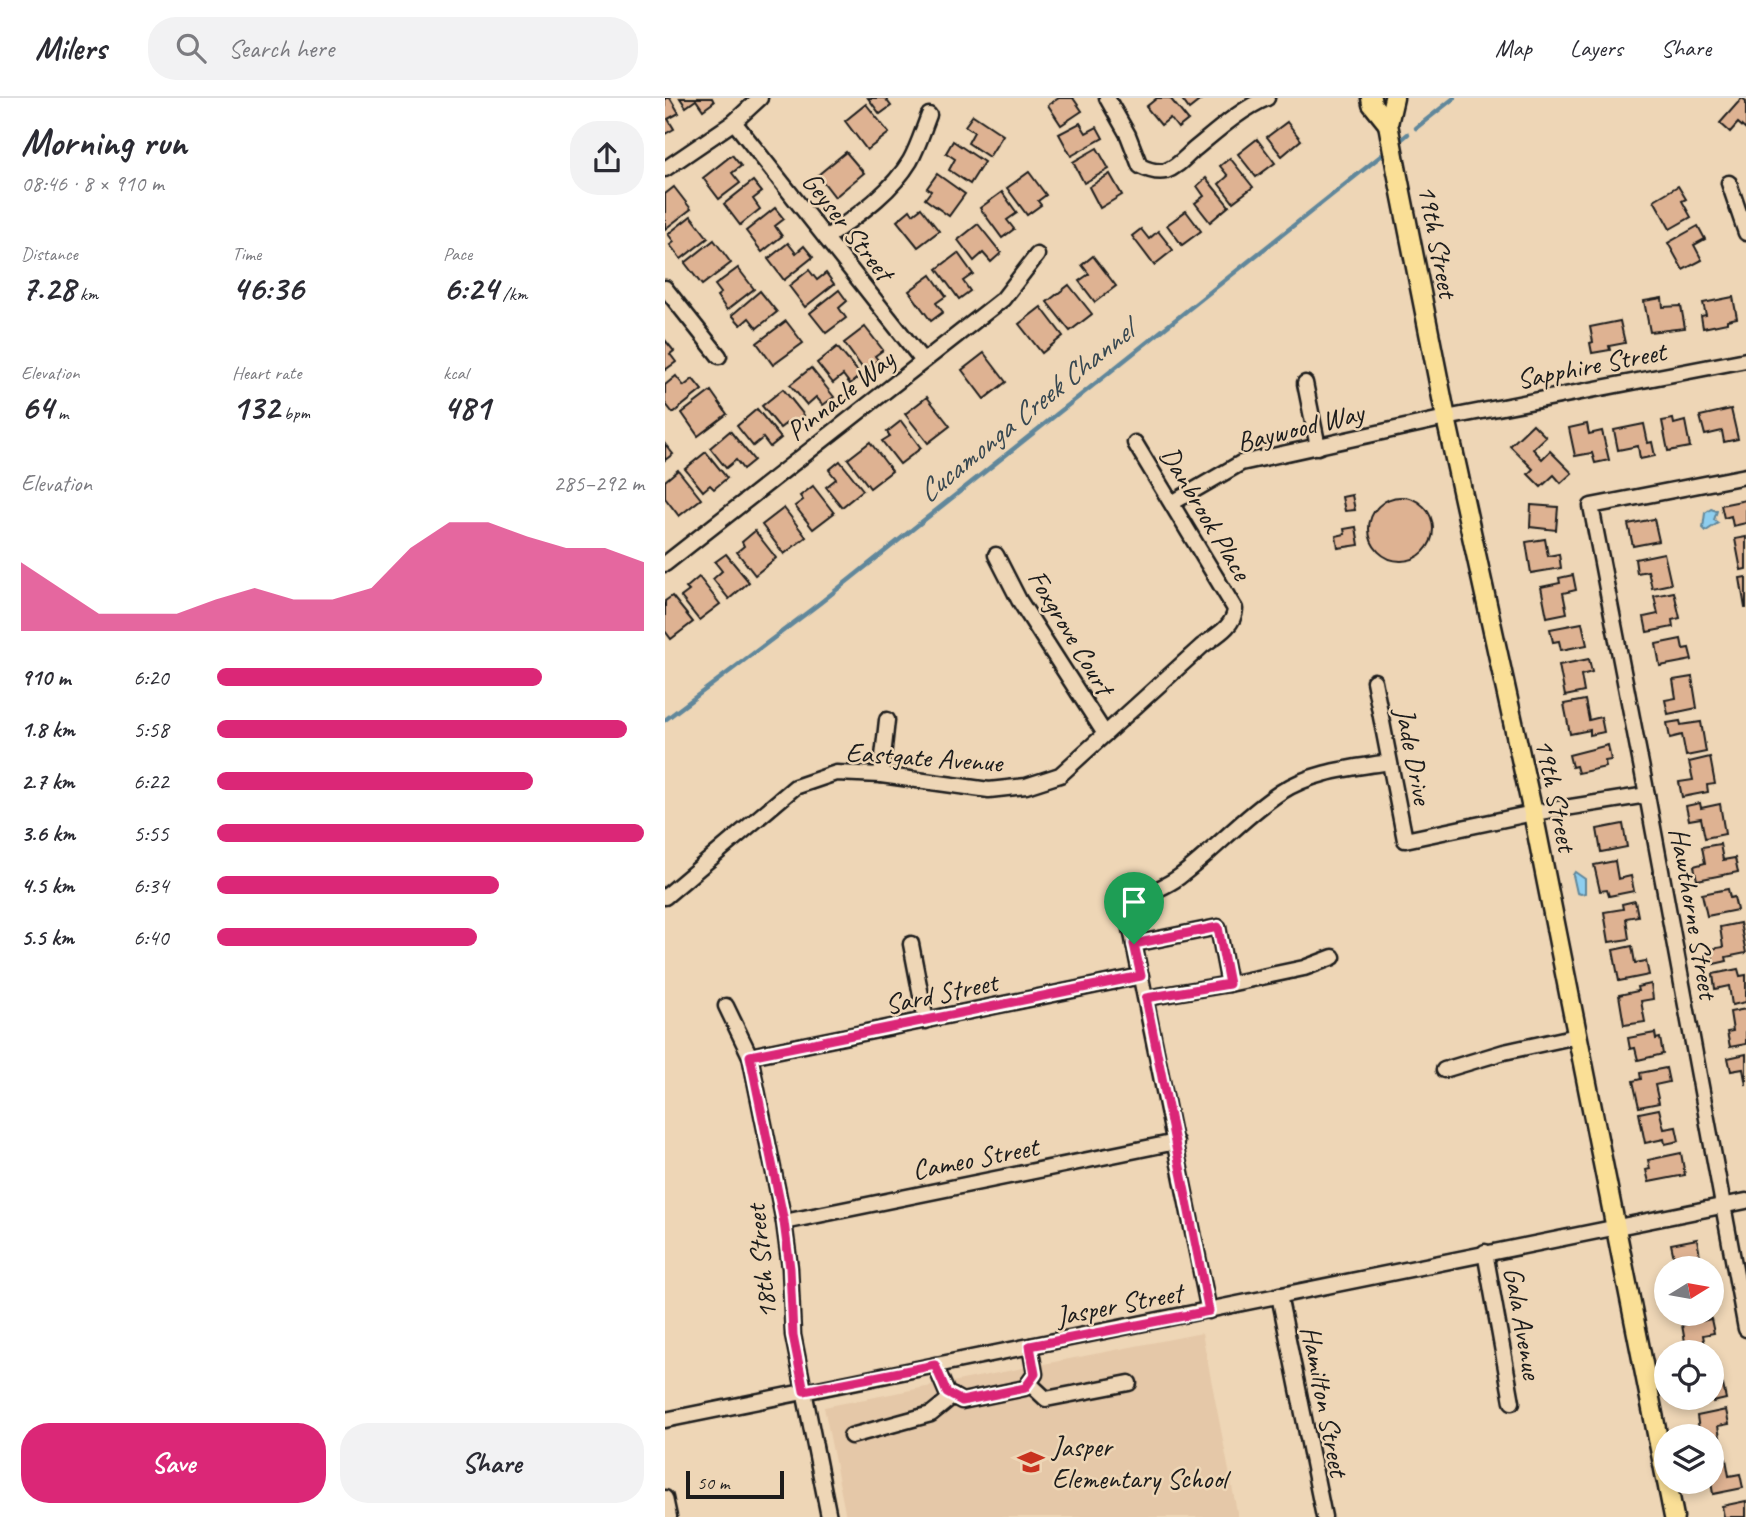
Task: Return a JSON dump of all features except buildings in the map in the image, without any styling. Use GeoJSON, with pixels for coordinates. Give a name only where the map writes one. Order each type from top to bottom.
{"type":"FeatureCollection","features":[{"type":"Feature","properties":{"kind":"main road"},"geometry":{"type":"LineString","coordinates":[[1371,98],[1372,104],[1388,124]]}},
{"type":"Feature","properties":{"kind":"main road"},"geometry":{"type":"LineString","coordinates":[[1388,124],[1394,98]]}},
{"type":"Feature","properties":{"kind":"main road","name":"19th Street"},"geometry":{"type":"LineString","coordinates":[[1388,124],[1446,418],[1533,813],[1655,1424]]}},
{"type":"Feature","properties":{"kind":"main road","name":"19th Street"},"geometry":{"type":"LineString","coordinates":[[1669,1494],[1674,1517]]}},
{"type":"Feature","properties":{"kind":"street"},"geometry":{"type":"LineString","coordinates":[[665,169],[734,122],[760,98]]}},
{"type":"Feature","properties":{"kind":"street"},"geometry":{"type":"LineString","coordinates":[[1107,98],[1128,135],[1140,166],[1150,171],[1164,172],[1177,166],[1193,150],[1252,105],[1267,98]]}},
{"type":"Feature","properties":{"kind":"street"},"geometry":{"type":"LineString","coordinates":[[826,238],[866,209],[901,173],[910,160],[929,116]]}},
{"type":"Feature","properties":{"kind":"street","name":"Geyser Street"},"geometry":{"type":"LineString","coordinates":[[734,122],[923,361]]}},
{"type":"Feature","properties":{"kind":"street"},"geometry":{"type":"LineString","coordinates":[[1729,183],[1746,233]]}},
{"type":"Feature","properties":{"kind":"street","name":"Pinnacle Way"},"geometry":{"type":"LineString","coordinates":[[668,556],[1003,299],[1037,255]]}},
{"type":"Feature","properties":{"kind":"street"},"geometry":{"type":"LineString","coordinates":[[665,288],[719,356]]}},
{"type":"Feature","properties":{"kind":"street","name":"Sapphire Street"},"geometry":{"type":"LineString","coordinates":[[1446,418],[1746,360]]}},
{"type":"Feature","properties":{"kind":"street"},"geometry":{"type":"LineString","coordinates":[[1305,383],[1318,447]]}},
{"type":"Feature","properties":{"kind":"street","name":"Baywood Way"},"geometry":{"type":"LineString","coordinates":[[1173,503],[1241,463],[1446,418]]}},
{"type":"Feature","properties":{"kind":"street","name":"Danbrook Place"},"geometry":{"type":"LineString","coordinates":[[1135,443],[1235,609]]}},
{"type":"Feature","properties":{"kind":"street","name":"Hawthorne Street"},"geometry":{"type":"LineString","coordinates":[[1746,477],[1591,506],[1746,1329]]}},
{"type":"Feature","properties":{"kind":"street","name":"Foxgrove Court"},"geometry":{"type":"LineString","coordinates":[[996,555],[1019,600],[1105,734]]}},
{"type":"Feature","properties":{"kind":"street","name":"Eastgate Avenue"},"geometry":{"type":"LineString","coordinates":[[665,897],[795,787],[836,773],[881,775],[989,790],[1026,786],[1060,775],[1202,646],[1225,629],[1234,618],[1235,609]]}},
{"type":"Feature","properties":{"kind":"street","name":"Jade Drive"},"geometry":{"type":"LineString","coordinates":[[1374,681],[1405,840],[1533,813]]}},
{"type":"Feature","properties":{"kind":"street"},"geometry":{"type":"LineString","coordinates":[[881,775],[887,720]]}},
{"type":"Feature","properties":{"kind":"street"},"geometry":{"type":"LineString","coordinates":[[1209,1311],[1134,944],[1130,909],[1143,894],[1177,878],[1282,791],[1331,772],[1389,762]]}},
{"type":"Feature","properties":{"kind":"street"},"geometry":{"type":"LineString","coordinates":[[1533,813],[1647,795]]}},
{"type":"Feature","properties":{"kind":"street"},"geometry":{"type":"LineString","coordinates":[[1134,944],[1218,927],[1229,984]]}},
{"type":"Feature","properties":{"kind":"street"},"geometry":{"type":"LineString","coordinates":[[911,944],[926,1021]]}},
{"type":"Feature","properties":{"kind":"street"},"geometry":{"type":"LineString","coordinates":[[1146,998],[1304,968],[1333,957]]}},
{"type":"Feature","properties":{"kind":"street","name":"Sard Street"},"geometry":{"type":"LineString","coordinates":[[750,1056],[1141,976]]}},
{"type":"Feature","properties":{"kind":"street","name":"18th Street"},"geometry":{"type":"LineString","coordinates":[[726,1006],[750,1056],[784,1222],[790,1268],[793,1335],[829,1517]]}},
{"type":"Feature","properties":{"kind":"street"},"geometry":{"type":"LineString","coordinates":[[1444,1070],[1504,1052],[1577,1036]]}},
{"type":"Feature","properties":{"kind":"street","name":"Cameo Street"},"geometry":{"type":"LineString","coordinates":[[784,1222],[1176,1142]]}},
{"type":"Feature","properties":{"kind":"street","name":"Jasper Street"},"geometry":{"type":"LineString","coordinates":[[665,1420],[1746,1200]]}},
{"type":"Feature","properties":{"kind":"street","name":"Gala Avenue"},"geometry":{"type":"LineString","coordinates":[[1485,1252],[1512,1402]]}},
{"type":"Feature","properties":{"kind":"street","name":"Hamilton Street"},"geometry":{"type":"LineString","coordinates":[[1279,1294],[1324,1517]]}},
{"type":"Feature","properties":{"kind":"street"},"geometry":{"type":"LineString","coordinates":[[935,1365],[947,1393],[962,1401],[1025,1388],[1035,1374],[1030,1346]]}},
{"type":"Feature","properties":{"kind":"street"},"geometry":{"type":"LineString","coordinates":[[1028,1383],[1046,1399],[1129,1383]]}},
{"type":"Feature","properties":{"kind":"street"},"geometry":{"type":"LineString","coordinates":[[851,1436],[931,1414],[953,1396]]}},
{"type":"Feature","properties":{"kind":"street"},"geometry":{"type":"LineString","coordinates":[[665,1498],[669,1517]]}},
{"type":"Feature","properties":{"kind":"shaded area","name":"Jasper Elementary School"},"geometry":{"type":"Polygon","coordinates":[[[1202,1333],[1238,1517],[846,1517],[824,1407],[1202,1333]]]}},
{"type":"Feature","properties":{"kind":"water"},"geometry":{"type":"Polygon","coordinates":[[[1711,509],[1717,511],[1714,520],[1718,523],[1706,531],[1703,528],[1705,513],[1711,509]]]}},
{"type":"Feature","properties":{"kind":"water"},"geometry":{"type":"Polygon","coordinates":[[[1575,872],[1585,879],[1585,893],[1577,893],[1573,875],[1575,872]]]}},
{"type":"Feature","properties":{"kind":"waterway","name":"Cucamonga Creek Channel"},"geometry":{"type":"LineString","coordinates":[[1416,128],[1454,98]]}},
{"type":"Feature","properties":{"kind":"waterway","name":"Cucamonga Creek Channel"},"geometry":{"type":"LineString","coordinates":[[1397,143],[1408,134]]}},
{"type":"Feature","properties":{"kind":"waterway","name":"Cucamonga Creek Channel"},"geometry":{"type":"LineString","coordinates":[[665,720],[820,603],[1387,151]]}},
{"type":"Feature","properties":{"kind":"place","name":"Jasper Elementary School"},"geometry":{"type":"Point","coordinates":[1031,1462]}},
{"type":"Feature","properties":{"kind":"route"},"geometry":{"type":"LineString","coordinates":[[1218,927],[1229,984],[1146,998],[1209,1311],[1030,1346],[1035,1374],[1025,1388],[962,1401],[947,1393],[935,1365],[804,1391],[793,1335],[790,1268],[784,1222],[750,1056],[1141,976],[1134,944],[1218,927]]}}]}
